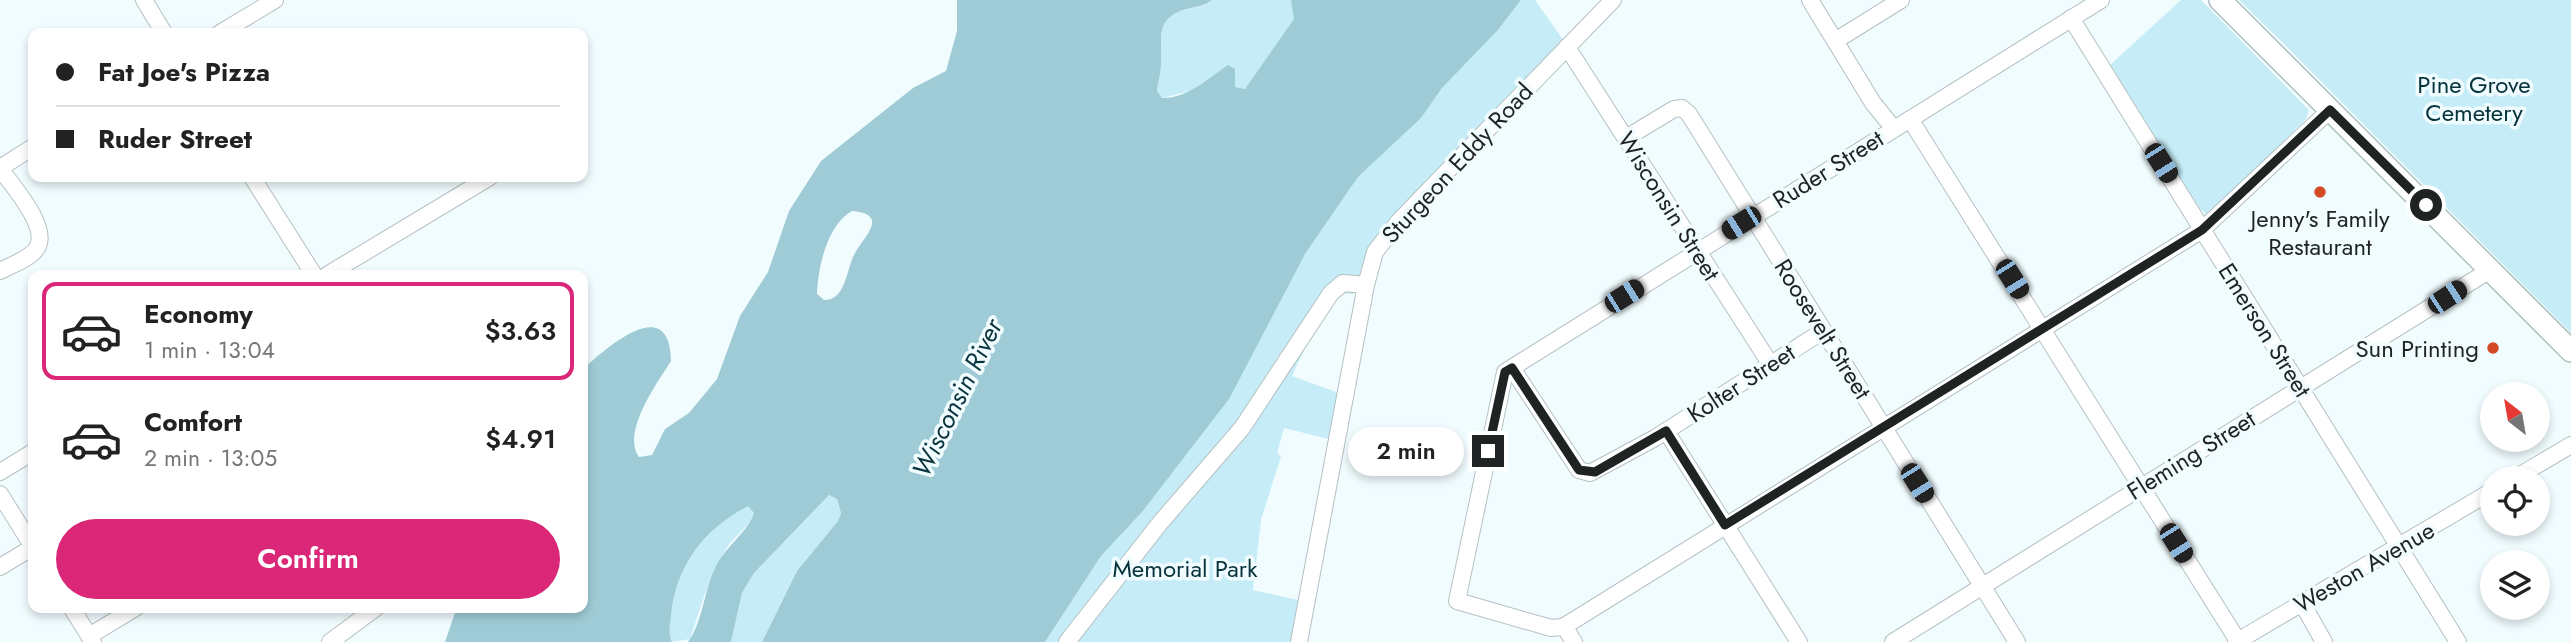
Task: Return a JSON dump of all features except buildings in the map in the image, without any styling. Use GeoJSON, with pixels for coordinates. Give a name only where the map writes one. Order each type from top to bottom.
{"type":"FeatureCollection","features":[{"type":"Feature","properties":{"kind":"main road"},"geometry":{"type":"LineString","coordinates":[[2220,0],[2571,351]]}},
{"type":"Feature","properties":{"kind":"street"},"geometry":{"type":"LineString","coordinates":[[144,0],[161,28]]}},
{"type":"Feature","properties":{"kind":"street"},"geometry":{"type":"LineString","coordinates":[[228,28],[275,0]]}},
{"type":"Feature","properties":{"kind":"street","name":"Sturgeon Eddy Road"},"geometry":{"type":"LineString","coordinates":[[1299,642],[1366,285],[1375,252],[1394,226],[1613,0]]}},
{"type":"Feature","properties":{"kind":"street"},"geometry":{"type":"LineString","coordinates":[[1810,0],[1873,103],[1894,129]]}},
{"type":"Feature","properties":{"kind":"street"},"geometry":{"type":"LineString","coordinates":[[1835,41],[1901,0]]}},
{"type":"Feature","properties":{"kind":"street","name":"Ruder Street"},"geometry":{"type":"LineString","coordinates":[[1512,368],[2101,0]]}},
{"type":"Feature","properties":{"kind":"street","name":"Emerson Street"},"geometry":{"type":"LineString","coordinates":[[2071,18],[2458,642]]}},
{"type":"Feature","properties":{"kind":"street","name":"Wisconsin Street"},"geometry":{"type":"LineString","coordinates":[[1567,47],[1771,365]]}},
{"type":"Feature","properties":{"kind":"street","name":"Roosevelt Street"},"geometry":{"type":"LineString","coordinates":[[1626,138],[1674,109],[1685,110],[2017,642]]}},
{"type":"Feature","properties":{"kind":"street"},"geometry":{"type":"LineString","coordinates":[[1512,368],[1505,372],[1457,601],[1551,628],[1564,626],[2202,230],[2330,110]]}},
{"type":"Feature","properties":{"kind":"street"},"geometry":{"type":"LineString","coordinates":[[1910,119],[2237,641]]}},
{"type":"Feature","properties":{"kind":"street"},"geometry":{"type":"LineString","coordinates":[[0,271],[33,253],[41,234],[39,225],[0,168],[28,151]]}},
{"type":"Feature","properties":{"kind":"street"},"geometry":{"type":"LineString","coordinates":[[255,182],[311,270]]}},
{"type":"Feature","properties":{"kind":"street"},"geometry":{"type":"LineString","coordinates":[[335,270],[482,182]]}},
{"type":"Feature","properties":{"kind":"street","name":"Fleming Street"},"geometry":{"type":"LineString","coordinates":[[1893,642],[2490,270]]}},
{"type":"Feature","properties":{"kind":"street"},"geometry":{"type":"LineString","coordinates":[[1068,642],[1143,543],[1242,428],[1331,293],[1343,283],[1366,285]]}},
{"type":"Feature","properties":{"kind":"street","name":"Kolter Street"},"geometry":{"type":"LineString","coordinates":[[1512,368],[1579,470],[1585,473],[1595,472],[1666,431],[1823,331]]}},
{"type":"Feature","properties":{"kind":"street"},"geometry":{"type":"LineString","coordinates":[[1666,431],[1799,642]]}},
{"type":"Feature","properties":{"kind":"street"},"geometry":{"type":"LineString","coordinates":[[2535,466],[2571,445]]}},
{"type":"Feature","properties":{"kind":"street"},"geometry":{"type":"LineString","coordinates":[[0,472],[28,455]]}},
{"type":"Feature","properties":{"kind":"street"},"geometry":{"type":"LineString","coordinates":[[0,494],[28,539]]}},
{"type":"Feature","properties":{"kind":"street","name":"Weston Avenue"},"geometry":{"type":"LineString","coordinates":[[2237,641],[2480,498]]}},
{"type":"Feature","properties":{"kind":"street"},"geometry":{"type":"LineString","coordinates":[[0,567],[28,550]]}},
{"type":"Feature","properties":{"kind":"street"},"geometry":{"type":"LineString","coordinates":[[2302,603],[2324,642]]}},
{"type":"Feature","properties":{"kind":"street"},"geometry":{"type":"LineString","coordinates":[[75,613],[91,639],[128,613]]}},
{"type":"Feature","properties":{"kind":"street"},"geometry":{"type":"LineString","coordinates":[[330,642],[369,613]]}},
{"type":"Feature","properties":{"kind":"street"},"geometry":{"type":"LineString","coordinates":[[1564,626],[1574,642]]}},
{"type":"Feature","properties":{"kind":"green space"},"geometry":{"type":"Polygon","coordinates":[[[1212,0],[1291,0],[1295,19],[1245,89],[1235,87],[1235,69],[1228,66],[1190,91],[1162,98],[1157,92],[1161,67],[1161,35],[1165,23],[1176,13],[1212,0]]]}},
{"type":"Feature","properties":{"kind":"green space","name":"Memorial Park"},"geometry":{"type":"Polygon","coordinates":[[[1521,0],[1535,0],[1564,41],[1389,222],[1368,256],[1353,294],[1341,293],[1312,332],[1292,376],[1339,393],[1329,439],[1284,428],[1277,453],[1281,456],[1261,520],[1253,590],[1298,600],[1292,642],[1045,642],[1101,556],[1142,512],[1305,254],[1358,177],[1421,118],[1442,88],[1498,30],[1521,0]]]}},
{"type":"Feature","properties":{"kind":"green space"},"geometry":{"type":"Polygon","coordinates":[[[2181,0],[2201,0],[2309,110],[2306,119],[2209,216],[2200,209],[2110,65],[2181,0]]]}},
{"type":"Feature","properties":{"kind":"green space","name":"Pine Grove Cemetery"},"geometry":{"type":"Polygon","coordinates":[[[2239,0],[2571,0],[2571,333],[2278,38],[2239,0]]]}},
{"type":"Feature","properties":{"kind":"green space"},"geometry":{"type":"Polygon","coordinates":[[[829,495],[837,499],[841,513],[838,521],[797,571],[762,642],[731,642],[742,593],[754,573],[829,495]]]}},
{"type":"Feature","properties":{"kind":"green space"},"geometry":{"type":"Polygon","coordinates":[[[748,505],[754,513],[718,562],[690,639],[672,642],[670,629],[674,597],[686,565],[706,537],[748,505]]]}},
{"type":"Feature","properties":{"kind":"water","name":"Wisconsin River"},"geometry":{"type":"Polygon","coordinates":[[[957,0],[1212,0],[1176,13],[1165,23],[1161,35],[1161,67],[1157,91],[1162,98],[1188,91],[1228,65],[1235,69],[1235,87],[1245,89],[1294,19],[1291,0],[1521,0],[1498,30],[1442,88],[1421,118],[1358,177],[1305,254],[1229,399],[1142,512],[1101,556],[1045,642],[762,642],[797,571],[838,521],[841,513],[837,499],[829,495],[754,573],[742,593],[731,642],[688,642],[697,625],[716,566],[751,520],[754,513],[748,506],[732,515],[706,537],[686,565],[674,598],[670,629],[672,642],[445,642],[455,613],[588,613],[588,365],[606,349],[635,331],[649,327],[660,330],[668,340],[671,361],[643,408],[634,435],[639,457],[652,455],[665,429],[689,413],[717,379],[740,316],[768,272],[789,211],[821,161],[913,88],[946,71],[957,31],[957,0]],[[852,211],[843,217],[830,236],[818,283],[817,294],[824,300],[832,299],[842,289],[852,259],[871,228],[870,217],[852,211]]]}},
{"type":"Feature","properties":{"kind":"place","name":"Jenny's Family Restaurant"},"geometry":{"type":"Point","coordinates":[2320,192]}},
{"type":"Feature","properties":{"kind":"place","name":"Sun Printing"},"geometry":{"type":"Point","coordinates":[2493,348]}},
{"type":"Feature","properties":{"kind":"route"},"geometry":{"type":"LineString","coordinates":[[1488,451],[1505,372],[1512,368],[1579,470],[1585,473],[1595,472],[1666,431],[1725,525],[2202,230],[2265,174],[2330,110],[2426,205]]}}]}
